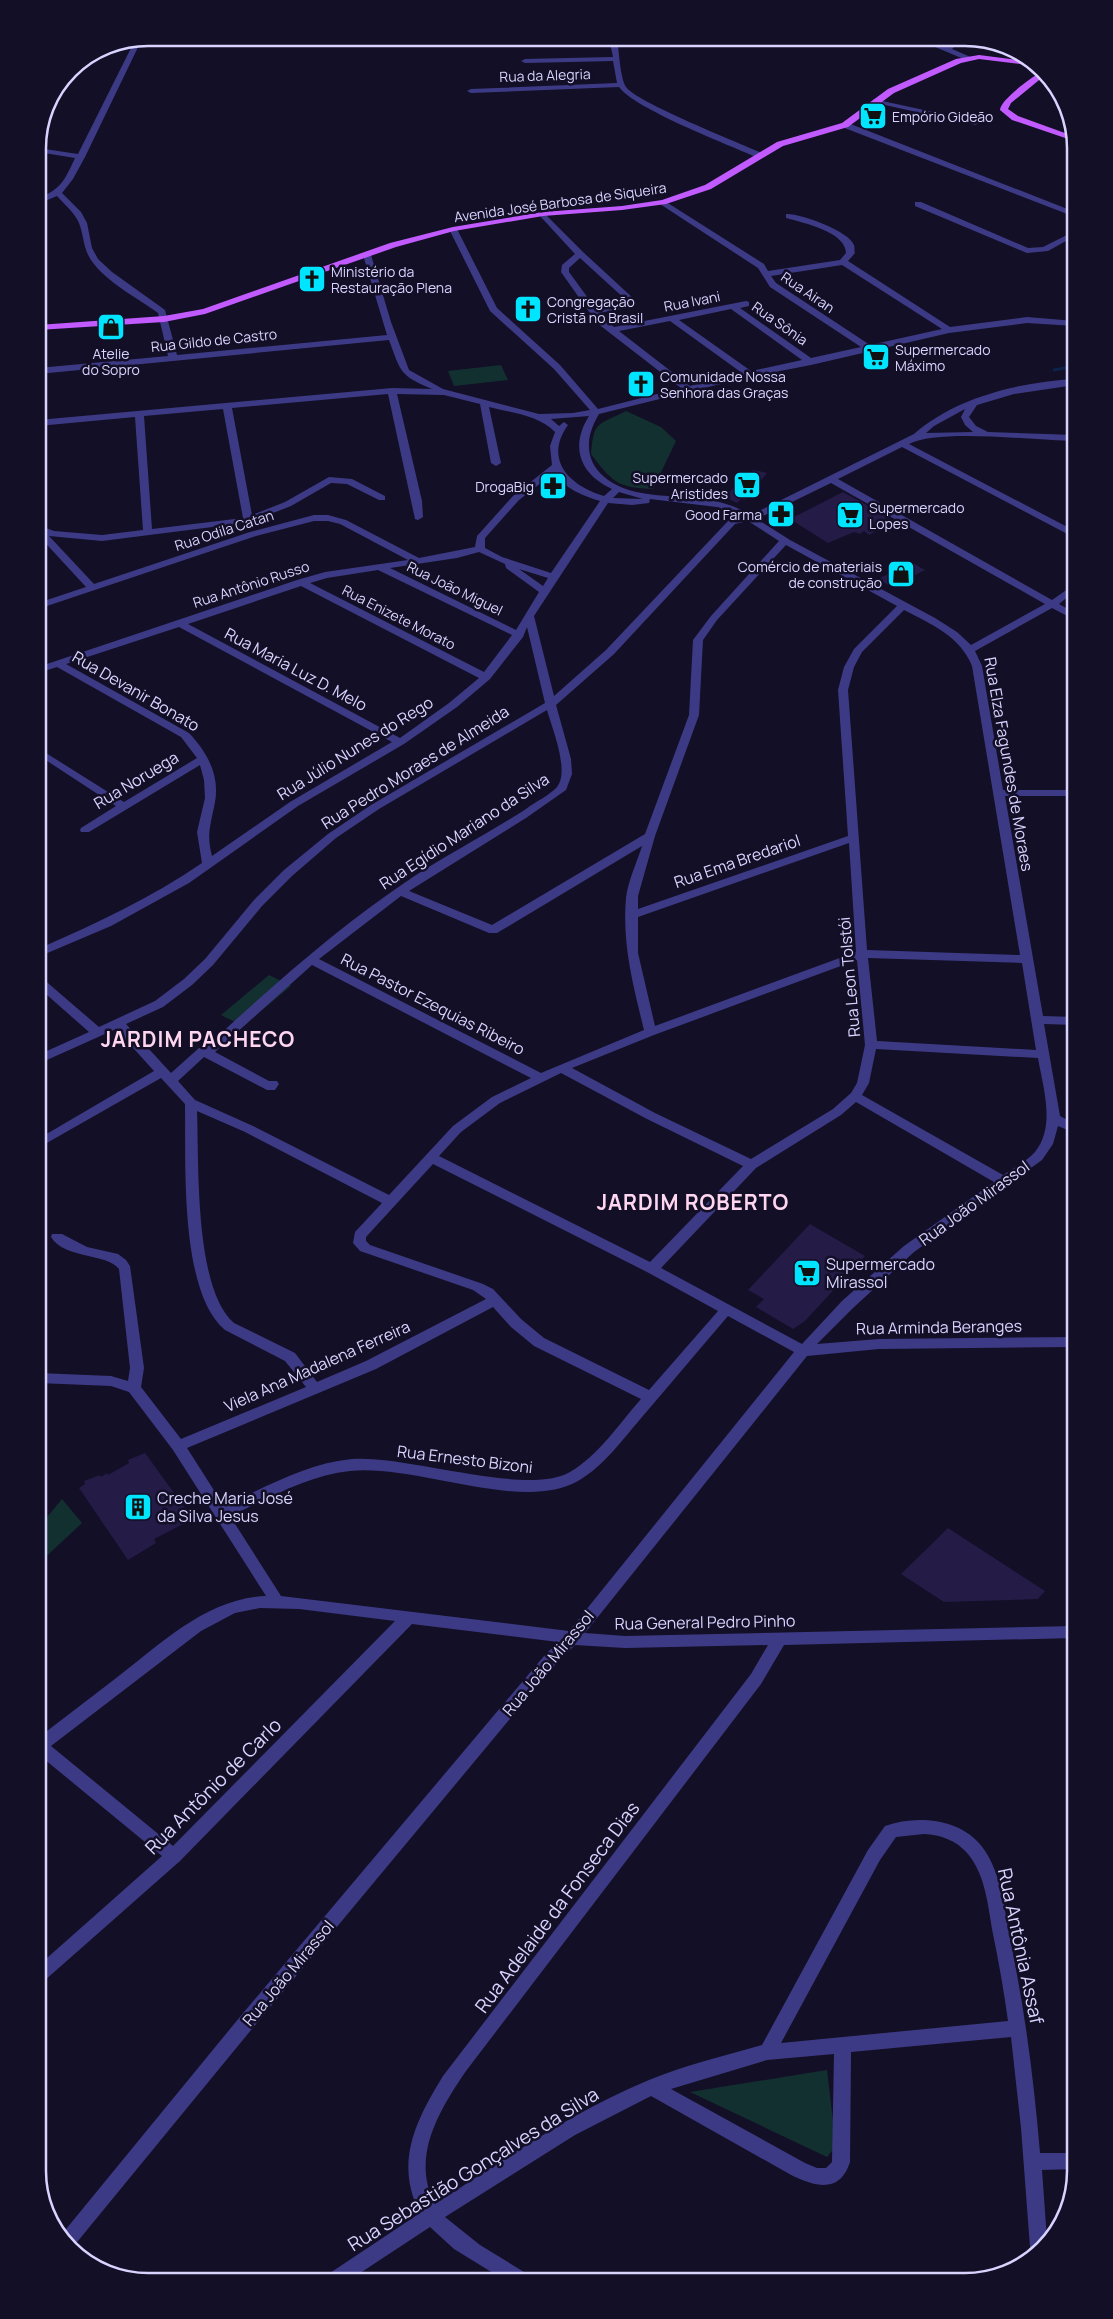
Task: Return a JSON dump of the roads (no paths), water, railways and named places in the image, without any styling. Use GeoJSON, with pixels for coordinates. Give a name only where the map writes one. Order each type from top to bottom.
{"type":"FeatureCollection","features":[{"type":"Feature","properties":{"kind":"main road","name":"Avenida José Barbosa de Siqueira"},"geometry":{"type":"LineString","coordinates":[[46,327],[164,319],[205,311],[393,245],[453,229],[543,214],[623,210],[663,202],[708,187],[759,155],[799,138],[845,125],[891,91],[969,58],[1015,60]]}},
{"type":"Feature","properties":{"kind":"main road"},"geometry":{"type":"LineString","coordinates":[[1038,77],[1008,101],[1004,106],[1004,110],[1015,118],[1066,135]]}},
{"type":"Feature","properties":{"kind":"street"},"geometry":{"type":"LineString","coordinates":[[614,46],[621,85],[627,93],[759,155]]}},
{"type":"Feature","properties":{"kind":"street"},"geometry":{"type":"LineString","coordinates":[[940,46],[969,58]]}},
{"type":"Feature","properties":{"kind":"street"},"geometry":{"type":"LineString","coordinates":[[948,49],[952,46]]}},
{"type":"Feature","properties":{"kind":"street"},"geometry":{"type":"LineString","coordinates":[[46,198],[58,193],[69,179],[136,47]]}},
{"type":"Feature","properties":{"kind":"street"},"geometry":{"type":"LineString","coordinates":[[525,61],[616,59]]}},
{"type":"Feature","properties":{"kind":"street","name":"Rua da Alegria"},"geometry":{"type":"LineString","coordinates":[[471,91],[621,85]]}},
{"type":"Feature","properties":{"kind":"street"},"geometry":{"type":"LineString","coordinates":[[876,101],[975,124]]}},
{"type":"Feature","properties":{"kind":"street"},"geometry":{"type":"LineString","coordinates":[[845,125],[1067,211]]}},
{"type":"Feature","properties":{"kind":"street"},"geometry":{"type":"LineString","coordinates":[[46,151],[81,157]]}},
{"type":"Feature","properties":{"kind":"street"},"geometry":{"type":"LineString","coordinates":[[58,193],[78,214],[83,223],[88,248],[95,260],[109,274],[156,306],[164,319],[173,358]]}},
{"type":"Feature","properties":{"kind":"street","name":"Rua Airan"},"geometry":{"type":"LineString","coordinates":[[663,202],[743,253],[761,266],[773,285],[870,349]]}},
{"type":"Feature","properties":{"kind":"street"},"geometry":{"type":"LineString","coordinates":[[918,204],[1027,251],[1045,249],[1067,238]]}},
{"type":"Feature","properties":{"kind":"street"},"geometry":{"type":"LineString","coordinates":[[543,214],[580,254],[630,299],[630,302],[624,306],[592,312]]}},
{"type":"Feature","properties":{"kind":"street"},"geometry":{"type":"LineString","coordinates":[[767,274],[843,262],[850,255],[852,249],[843,237],[833,231],[789,216]]}},
{"type":"Feature","properties":{"kind":"street"},"geometry":{"type":"LineString","coordinates":[[453,229],[493,310],[557,367],[596,412]]}},
{"type":"Feature","properties":{"kind":"street"},"geometry":{"type":"LineString","coordinates":[[580,254],[565,267],[565,272],[592,312],[600,321],[689,390]]}},
{"type":"Feature","properties":{"kind":"street"},"geometry":{"type":"LineString","coordinates":[[367,255],[405,371],[420,381],[444,392],[539,417],[551,423],[559,431]]}},
{"type":"Feature","properties":{"kind":"street"},"geometry":{"type":"LineString","coordinates":[[843,262],[949,330]]}},
{"type":"Feature","properties":{"kind":"street","name":"Rua Ivani"},"geometry":{"type":"LineString","coordinates":[[613,330],[746,304]]}},
{"type":"Feature","properties":{"kind":"street","name":"Rua Sônia"},"geometry":{"type":"LineString","coordinates":[[733,307],[811,362]]}},
{"type":"Feature","properties":{"kind":"street"},"geometry":{"type":"LineString","coordinates":[[672,319],[750,374]]}},
{"type":"Feature","properties":{"kind":"street"},"geometry":{"type":"LineString","coordinates":[[539,417],[573,416],[596,412],[750,374],[949,330],[1000,322],[1028,320],[1067,322]]}},
{"type":"Feature","properties":{"kind":"street","name":"Rua Gildo de Castro"},"geometry":{"type":"LineString","coordinates":[[46,370],[393,337]]}},
{"type":"Feature","properties":{"kind":"street"},"geometry":{"type":"LineString","coordinates":[[387,391],[400,381],[405,371]]}},
{"type":"Feature","properties":{"kind":"street"},"geometry":{"type":"LineString","coordinates":[[917,436],[932,423],[973,404],[1031,386],[1067,383]]}},
{"type":"Feature","properties":{"kind":"street"},"geometry":{"type":"LineString","coordinates":[[387,391],[416,501],[418,517]]}},
{"type":"Feature","properties":{"kind":"street"},"geometry":{"type":"LineString","coordinates":[[46,422],[387,391],[444,392]]}},
{"type":"Feature","properties":{"kind":"street"},"geometry":{"type":"LineString","coordinates":[[484,402],[496,463]]}},
{"type":"Feature","properties":{"kind":"street"},"geometry":{"type":"LineString","coordinates":[[973,404],[965,417],[967,422],[973,428],[987,435]]}},
{"type":"Feature","properties":{"kind":"street"},"geometry":{"type":"LineString","coordinates":[[227,406],[247,520],[253,534]]}},
{"type":"Feature","properties":{"kind":"street","name":"Rua Elza Fagundes de Moraes"},"geometry":{"type":"LineString","coordinates":[[596,412],[586,426],[581,450],[587,463],[596,474],[617,489],[636,495],[717,503],[732,508],[748,516],[784,541],[953,633],[971,649],[977,666],[1054,1118]]}},
{"type":"Feature","properties":{"kind":"street"},"geometry":{"type":"LineString","coordinates":[[139,414],[148,532]]}},
{"type":"Feature","properties":{"kind":"street"},"geometry":{"type":"LineString","coordinates":[[544,591],[499,559],[480,549],[480,538],[506,508],[533,483],[555,467],[554,450],[559,431],[573,416]]}},
{"type":"Feature","properties":{"kind":"street"},"geometry":{"type":"LineString","coordinates":[[917,436],[956,434],[1067,438]]}},
{"type":"Feature","properties":{"kind":"street","name":"Rua Pedro Moraes de Almeida"},"geometry":{"type":"LineString","coordinates":[[46,1056],[160,1004],[188,982],[209,962],[258,903],[288,873],[332,836],[375,807],[552,703],[610,652],[732,522],[748,516],[760,515],[917,436]]}},
{"type":"Feature","properties":{"kind":"street"},"geometry":{"type":"LineString","coordinates":[[901,443],[1067,530]]}},
{"type":"Feature","properties":{"kind":"street","name":"Rua Elza Fagundes de Moraes"},"geometry":{"type":"LineString","coordinates":[[555,467],[582,493],[605,500],[640,502],[661,498]]}},
{"type":"Feature","properties":{"kind":"street"},"geometry":{"type":"LineString","coordinates":[[326,469],[329,480]]}},
{"type":"Feature","properties":{"kind":"street"},"geometry":{"type":"LineString","coordinates":[[831,479],[1067,612]]}},
{"type":"Feature","properties":{"kind":"street"},"geometry":{"type":"LineString","coordinates":[[46,532],[102,538],[247,520],[288,504],[329,480],[349,481],[382,498]]}},
{"type":"Feature","properties":{"kind":"street","name":"Rua Júlio Nunes do Rego"},"geometry":{"type":"LineString","coordinates":[[46,950],[107,923],[185,880],[294,804],[400,742],[453,705],[486,677],[519,635],[544,591],[605,500],[617,489]]}},
{"type":"Feature","properties":{"kind":"street","name":"Rua Odila Catan"},"geometry":{"type":"LineString","coordinates":[[46,603],[253,534],[314,518],[328,518],[343,522],[416,560]]}},
{"type":"Feature","properties":{"kind":"street"},"geometry":{"type":"LineString","coordinates":[[46,538],[92,588]]}},
{"type":"Feature","properties":{"kind":"street"},"geometry":{"type":"LineString","coordinates":[[650,1032],[632,953],[632,896],[650,836],[684,749],[694,715],[698,640],[714,618],[784,541]]}},
{"type":"Feature","properties":{"kind":"street","name":"Rua Antônio Russo"},"geometry":{"type":"LineString","coordinates":[[46,666],[57,664],[325,574],[480,549]]}},
{"type":"Feature","properties":{"kind":"street"},"geometry":{"type":"LineString","coordinates":[[499,559],[554,577]]}},
{"type":"Feature","properties":{"kind":"street","name":"Rua João Miguel"},"geometry":{"type":"LineString","coordinates":[[378,566],[519,635]]}},
{"type":"Feature","properties":{"kind":"street","name":"Rua Enizete Morato"},"geometry":{"type":"LineString","coordinates":[[300,582],[486,677]]}},
{"type":"Feature","properties":{"kind":"street"},"geometry":{"type":"LineString","coordinates":[[971,649],[1052,604],[1067,593]]}},
{"type":"Feature","properties":{"kind":"street","name":"Rua Leon Tolstói"},"geometry":{"type":"LineString","coordinates":[[652,1269],[752,1165],[837,1112],[855,1096],[862,1083],[871,1045],[862,954],[843,690],[849,667],[858,651],[903,605]]}},
{"type":"Feature","properties":{"kind":"street","name":"Rua Egídio Mariano da Silva"},"geometry":{"type":"LineString","coordinates":[[167,1076],[203,1051],[207,1053],[270,994],[400,891],[562,788],[567,774],[566,760],[536,649],[530,617]]}},
{"type":"Feature","properties":{"kind":"street","name":"Rua Maria Luz D. Melo"},"geometry":{"type":"LineString","coordinates":[[178,622],[400,742]]}},
{"type":"Feature","properties":{"kind":"street","name":"Rua Devanir Bonato"},"geometry":{"type":"LineString","coordinates":[[57,664],[185,735],[196,745],[204,758],[210,798],[203,828],[203,844],[208,863]]}},
{"type":"Feature","properties":{"kind":"street"},"geometry":{"type":"LineString","coordinates":[[46,756],[123,806]]}},
{"type":"Feature","properties":{"kind":"street","name":"Rua Noruega"},"geometry":{"type":"LineString","coordinates":[[85,830],[204,758]]}},
{"type":"Feature","properties":{"kind":"street"},"geometry":{"type":"LineString","coordinates":[[998,793],[1067,793]]}},
{"type":"Feature","properties":{"kind":"street"},"geometry":{"type":"LineString","coordinates":[[400,891],[492,930],[650,836]]}},
{"type":"Feature","properties":{"kind":"street","name":"Rua Ema Bredariol"},"geometry":{"type":"LineString","coordinates":[[631,915],[853,838]]}},
{"type":"Feature","properties":{"kind":"street"},"geometry":{"type":"LineString","coordinates":[[650,1397],[539,1342],[522,1329],[495,1300],[478,1287],[361,1246],[358,1240],[360,1235],[457,1128],[496,1100],[539,1077],[650,1032],[862,954],[1028,959]]}},
{"type":"Feature","properties":{"kind":"street","name":"Rua Pastor Ezequias Ribeiro"},"geometry":{"type":"LineString","coordinates":[[312,960],[539,1077]]}},
{"type":"Feature","properties":{"kind":"street"},"geometry":{"type":"LineString","coordinates":[[46,988],[98,1033]]}},
{"type":"Feature","properties":{"kind":"street"},"geometry":{"type":"LineString","coordinates":[[1038,1020],[1067,1021]]}},
{"type":"Feature","properties":{"kind":"street"},"geometry":{"type":"LineString","coordinates":[[119,1024],[191,1104],[248,1129],[390,1201]]}},
{"type":"Feature","properties":{"kind":"street"},"geometry":{"type":"LineString","coordinates":[[871,1045],[1043,1054]]}},
{"type":"Feature","properties":{"kind":"street"},"geometry":{"type":"LineString","coordinates":[[207,1053],[271,1087],[273,1084]]}},
{"type":"Feature","properties":{"kind":"street"},"geometry":{"type":"LineString","coordinates":[[561,1068],[651,1116],[752,1165]]}},
{"type":"Feature","properties":{"kind":"street"},"geometry":{"type":"LineString","coordinates":[[46,1140],[167,1076]]}},
{"type":"Feature","properties":{"kind":"street"},"geometry":{"type":"LineString","coordinates":[[855,1096],[1003,1181]]}},
{"type":"Feature","properties":{"kind":"street"},"geometry":{"type":"LineString","coordinates":[[191,1104],[194,1225],[208,1297],[214,1311],[229,1326],[290,1357],[314,1388]]}},
{"type":"Feature","properties":{"kind":"street"},"geometry":{"type":"LineString","coordinates":[[1054,1118],[1067,1124]]}},
{"type":"Feature","properties":{"kind":"street","name":"Rua João Mirassol"},"geometry":{"type":"LineString","coordinates":[[71,2237],[245,2024],[543,1669],[572,1638],[803,1351],[847,1305],[909,1249],[1038,1156],[1048,1144],[1054,1118]]}},
{"type":"Feature","properties":{"kind":"street"},"geometry":{"type":"LineString","coordinates":[[428,1162],[652,1269],[803,1351]]}},
{"type":"Feature","properties":{"kind":"street"},"geometry":{"type":"LineString","coordinates":[[57,1237],[87,1253],[113,1256],[123,1264],[137,1368],[134,1388]]}},
{"type":"Feature","properties":{"kind":"street","name":"Viela Ana Madalena Ferreira"},"geometry":{"type":"LineString","coordinates":[[178,1446],[391,1356],[495,1300]]}},
{"type":"Feature","properties":{"kind":"street","name":"Rua Ernesto Bizoni"},"geometry":{"type":"LineString","coordinates":[[223,1513],[318,1473],[351,1465],[425,1471],[520,1487],[558,1483],[580,1473],[599,1457],[726,1310]]}},
{"type":"Feature","properties":{"kind":"street","name":"Rua Arminda Beranges"},"geometry":{"type":"LineString","coordinates":[[803,1351],[879,1344],[1067,1342]]}},
{"type":"Feature","properties":{"kind":"street"},"geometry":{"type":"LineString","coordinates":[[46,1378],[112,1381],[134,1388],[178,1446],[223,1513],[277,1602]]}},
{"type":"Feature","properties":{"kind":"street","name":"Rua General Pedro Pinho"},"geometry":{"type":"LineString","coordinates":[[46,1741],[176,1641],[212,1617],[250,1603],[277,1602],[409,1616],[572,1638],[625,1642],[1067,1632]]}},
{"type":"Feature","properties":{"kind":"street","name":"Rua Antônio de Carlo"},"geometry":{"type":"LineString","coordinates":[[46,1969],[174,1856],[409,1616]]}},
{"type":"Feature","properties":{"kind":"street","name":"Rua Adelaide da Fonseca Dias"},"geometry":{"type":"LineString","coordinates":[[431,2216],[421,2197],[416,2172],[416,2158],[420,2139],[428,2116],[460,2066],[756,1679],[780,1639]]}},
{"type":"Feature","properties":{"kind":"street"},"geometry":{"type":"LineString","coordinates":[[46,1753],[174,1856]]}},
{"type":"Feature","properties":{"kind":"street","name":"Rua Antônia Assaf"},"geometry":{"type":"LineString","coordinates":[[768,2052],[874,1855],[891,1831],[919,1827],[936,1827],[954,1833],[971,1847],[982,1860],[998,1918],[1012,1983],[1033,2162],[1039,2240]]}},
{"type":"Feature","properties":{"kind":"street","name":"Rua Sebastião Gonçalves da Silva"},"geometry":{"type":"LineString","coordinates":[[345,2273],[431,2216],[570,2129],[652,2088],[705,2069],[768,2052],[1018,2028]]}},
{"type":"Feature","properties":{"kind":"street"},"geometry":{"type":"LineString","coordinates":[[652,2088],[712,2123],[797,2168],[817,2177],[829,2176],[835,2174],[842,2162],[843,2044]]}},
{"type":"Feature","properties":{"kind":"street"},"geometry":{"type":"LineString","coordinates":[[1033,2162],[1067,2162]]}},
{"type":"Feature","properties":{"kind":"street"},"geometry":{"type":"LineString","coordinates":[[431,2216],[458,2240],[510,2273]]}},
{"type":"Feature","properties":{"kind":"waterway"},"geometry":{"type":"LineString","coordinates":[[1054,370],[1067,368]]}},
{"type":"Feature","properties":{"kind":"place","name":"Empório Gideão"},"geometry":{"type":"Point","coordinates":[873,116]}},
{"type":"Feature","properties":{"kind":"place","name":"Ministério da Restauração Plena"},"geometry":{"type":"Point","coordinates":[312,279]}},
{"type":"Feature","properties":{"kind":"place","name":"Congregação Cristã no Brasil"},"geometry":{"type":"Point","coordinates":[528,309]}},
{"type":"Feature","properties":{"kind":"place","name":"Atelie do Sopro"},"geometry":{"type":"Point","coordinates":[111,327]}},
{"type":"Feature","properties":{"kind":"place","name":"Supermercado Máximo"},"geometry":{"type":"Point","coordinates":[876,357]}},
{"type":"Feature","properties":{"kind":"place","name":"Comunidade Nossa Senhora das Graças"},"geometry":{"type":"Point","coordinates":[641,384]}},
{"type":"Feature","properties":{"kind":"place","name":"Supermercado Aristides"},"geometry":{"type":"Point","coordinates":[747,485]}},
{"type":"Feature","properties":{"kind":"place","name":"DrogaBig"},"geometry":{"type":"Point","coordinates":[553,486]}},
{"type":"Feature","properties":{"kind":"place","name":"Good Farma"},"geometry":{"type":"Point","coordinates":[781,514]}},
{"type":"Feature","properties":{"kind":"place","name":"Supermercado Lopes"},"geometry":{"type":"Point","coordinates":[850,515]}},
{"type":"Feature","properties":{"kind":"place","name":"Comércio de materiais de construção"},"geometry":{"type":"Point","coordinates":[901,574]}},
{"type":"Feature","properties":{"kind":"place","name":"Supermercado Mirassol"},"geometry":{"type":"Point","coordinates":[807,1273]}},
{"type":"Feature","properties":{"kind":"place","name":"Creche Maria José da Silva Jesus"},"geometry":{"type":"Point","coordinates":[138,1507]}},
{"type":"Feature","properties":{"kind":"district","name":"JARDIM PACHECO"},"geometry":{"type":"Point","coordinates":[198,1039]}},
{"type":"Feature","properties":{"kind":"district","name":"JARDIM ROBERTO"},"geometry":{"type":"Point","coordinates":[693,1202]}}]}
